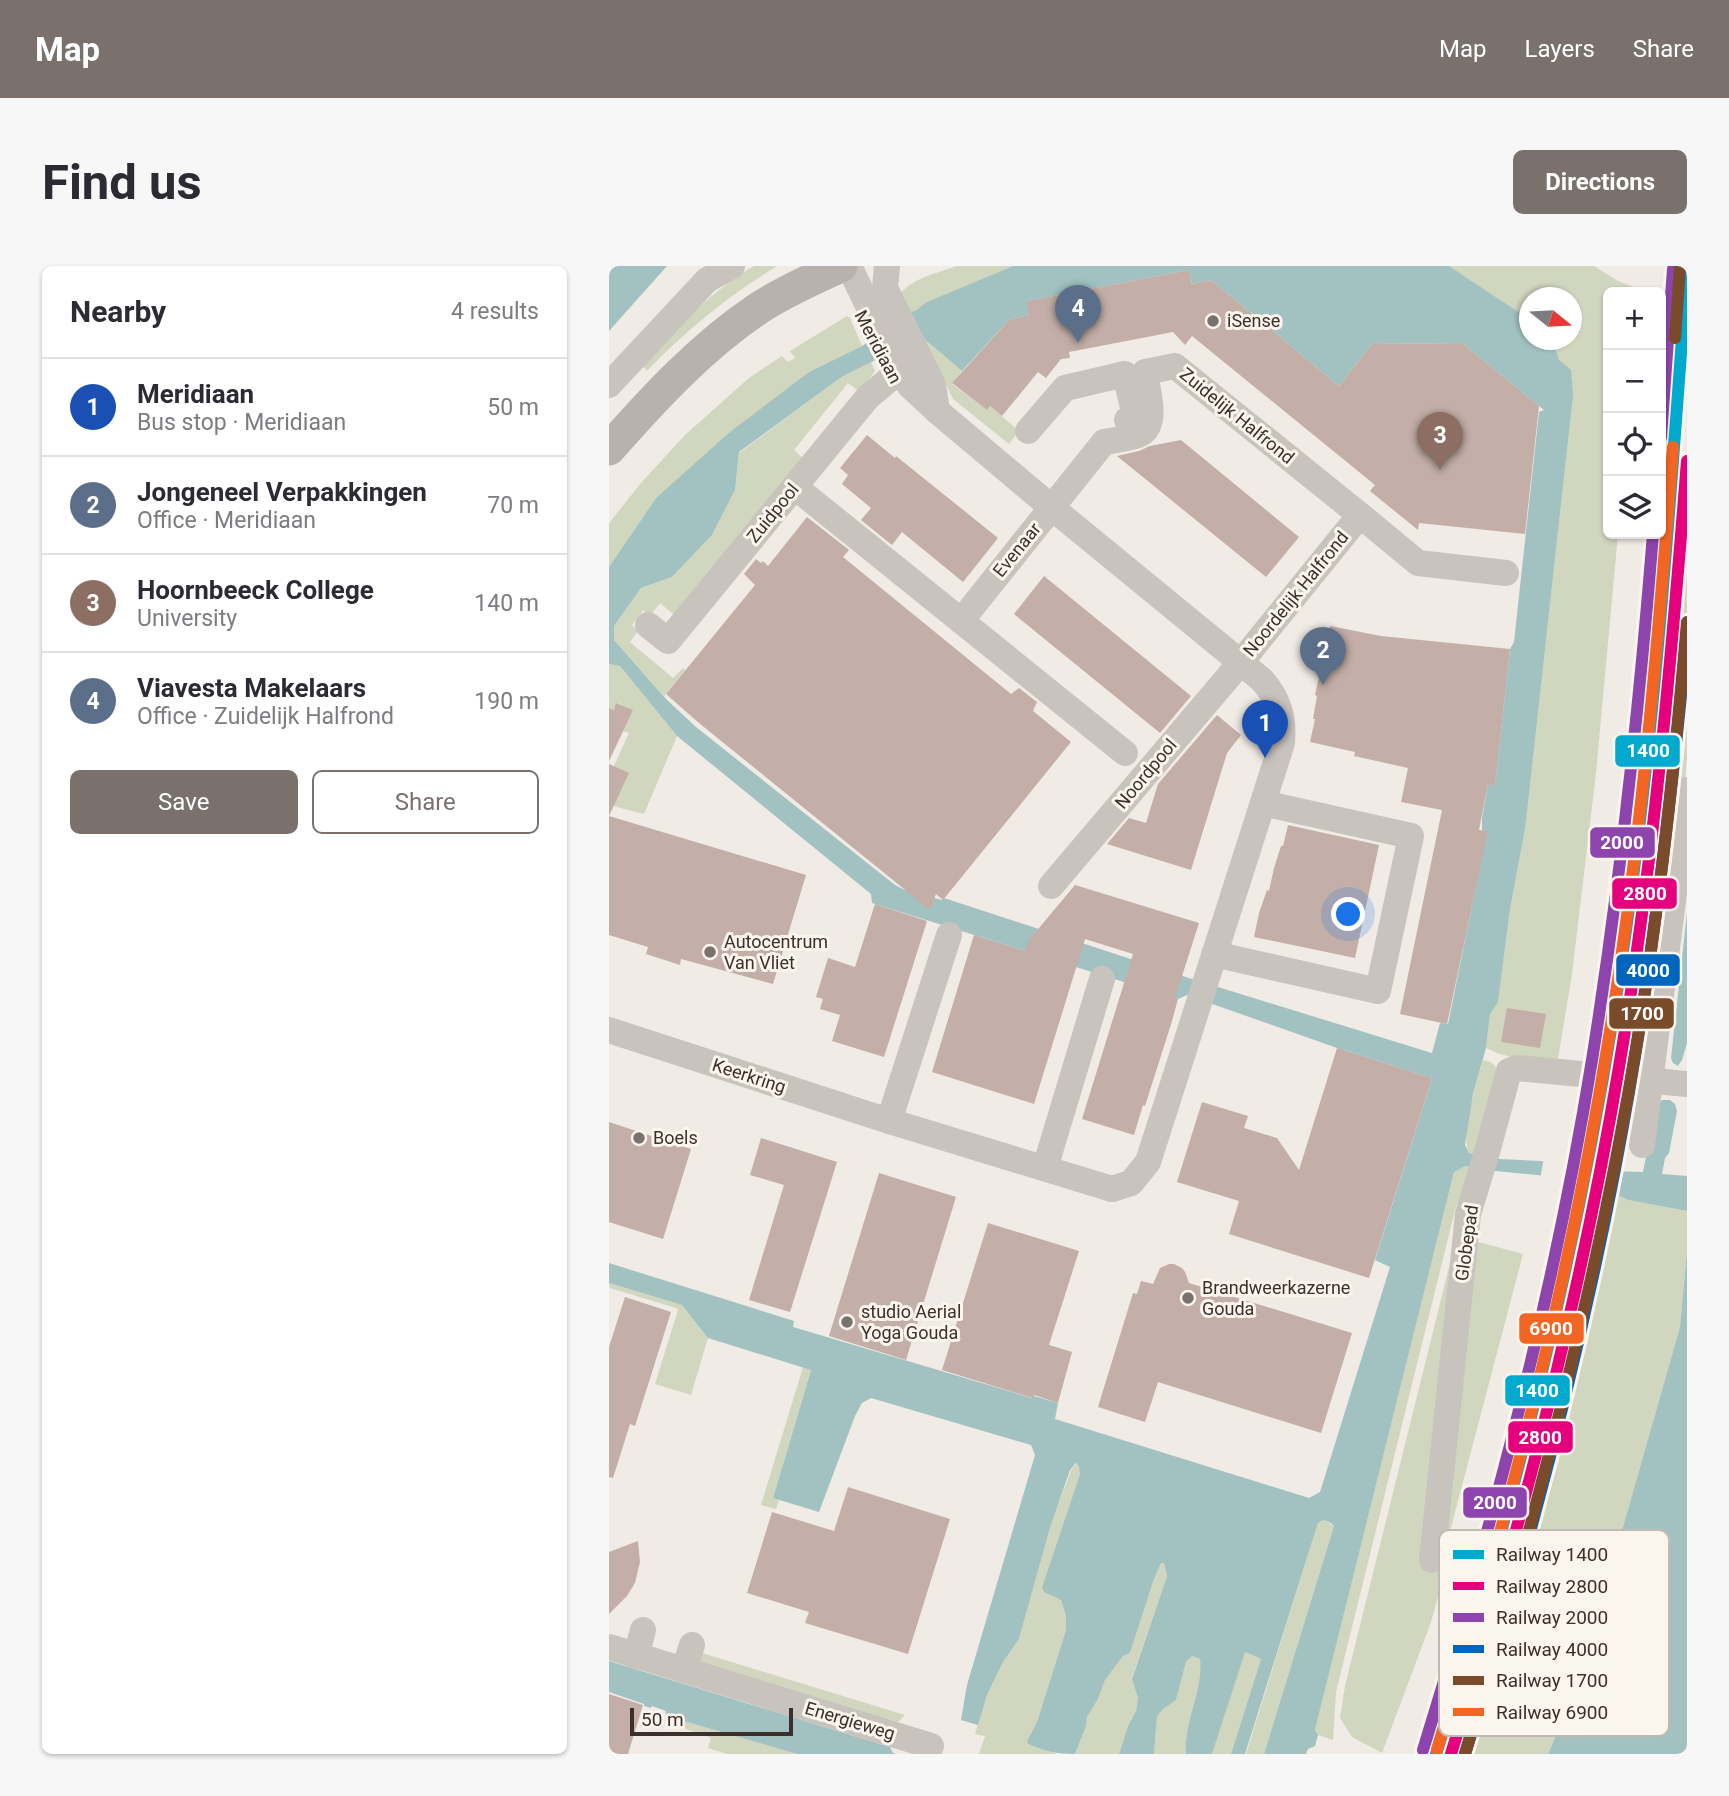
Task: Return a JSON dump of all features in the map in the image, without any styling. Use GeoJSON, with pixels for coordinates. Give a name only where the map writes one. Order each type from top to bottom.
{"type":"FeatureCollection","features":[{"type":"Feature","properties":{"kind":"main road"},"geometry":{"type":"LineString","coordinates":[[609,433],[637,388],[693,332],[744,292],[787,266]]}},
{"type":"Feature","properties":{"kind":"main road"},"geometry":{"type":"LineString","coordinates":[[609,449],[650,403],[729,332],[786,292],[841,266]]}},
{"type":"Feature","properties":{"kind":"street"},"geometry":{"type":"LineString","coordinates":[[609,385],[708,279],[731,266]]}},
{"type":"Feature","properties":{"kind":"street","name":"Meridiaan"},"geometry":{"type":"LineString","coordinates":[[841,266],[873,307],[897,365],[910,386],[1051,507],[1262,680],[1272,691],[1282,716],[1282,743],[1148,1162],[1131,1183]]}},
{"type":"Feature","properties":{"kind":"street"},"geometry":{"type":"LineString","coordinates":[[873,307],[885,288],[887,266]]}},
{"type":"Feature","properties":{"kind":"street","name":"Zuidpool"},"geometry":{"type":"LineString","coordinates":[[658,633],[795,487],[897,365]]}},
{"type":"Feature","properties":{"kind":"street","name":"Zuidelijk Halfrond"},"geometry":{"type":"LineString","coordinates":[[1104,442],[1133,437],[1146,430],[1151,412],[1145,372],[1175,366],[1355,521]]}},
{"type":"Feature","properties":{"kind":"street"},"geometry":{"type":"LineString","coordinates":[[1028,431],[1065,388],[1125,374],[1135,416],[1117,425],[1051,507]]}},
{"type":"Feature","properties":{"kind":"street"},"geometry":{"type":"LineString","coordinates":[[795,487],[1125,753]]}},
{"type":"Feature","properties":{"kind":"street","name":"Evenaar"},"geometry":{"type":"LineString","coordinates":[[961,621],[1051,507]]}},
{"type":"Feature","properties":{"kind":"street","name":"Noordelijk Halfrond"},"geometry":{"type":"LineString","coordinates":[[1241,662],[1355,521],[1418,563],[1506,573]]}},
{"type":"Feature","properties":{"kind":"street","name":"Noordpool"},"geometry":{"type":"LineString","coordinates":[[1051,886],[1241,662]]}},
{"type":"Feature","properties":{"kind":"street"},"geometry":{"type":"LineString","coordinates":[[1642,1145],[1687,790]]}},
{"type":"Feature","properties":{"kind":"street"},"geometry":{"type":"LineString","coordinates":[[1214,954],[1378,991],[1411,836],[1263,803]]}},
{"type":"Feature","properties":{"kind":"street"},"geometry":{"type":"LineString","coordinates":[[889,1121],[949,935]]}},
{"type":"Feature","properties":{"kind":"street"},"geometry":{"type":"LineString","coordinates":[[1045,1168],[1102,979]]}},
{"type":"Feature","properties":{"kind":"street","name":"Keerkring"},"geometry":{"type":"LineString","coordinates":[[609,1030],[889,1121],[1112,1189],[1131,1183]]}},
{"type":"Feature","properties":{"kind":"street","name":"Globepad"},"geometry":{"type":"LineString","coordinates":[[1432,1560],[1468,1214],[1509,1072],[1517,1068],[1687,1084]]}},
{"type":"Feature","properties":{"kind":"street"},"geometry":{"type":"LineString","coordinates":[[636,1656],[643,1630]]}},
{"type":"Feature","properties":{"kind":"street"},"geometry":{"type":"LineString","coordinates":[[684,1670],[692,1645]]}},
{"type":"Feature","properties":{"kind":"street","name":"Energieweg"},"geometry":{"type":"LineString","coordinates":[[609,1647],[931,1746]]}},
{"type":"Feature","properties":{"kind":"green space"},"geometry":{"type":"Polygon","coordinates":[[[754,266],[777,266],[709,314],[647,371],[642,365],[681,324],[723,287],[754,266]]]}},
{"type":"Feature","properties":{"kind":"green space"},"geometry":{"type":"Polygon","coordinates":[[[957,266],[1013,266],[910,312],[900,294],[906,288],[927,276],[957,266]]]}},
{"type":"Feature","properties":{"kind":"green space"},"geometry":{"type":"Polygon","coordinates":[[[1449,266],[1594,266],[1634,287],[1603,287],[1603,539],[1618,539],[1596,773],[1572,974],[1558,1059],[1540,1060],[1503,1055],[1486,1048],[1490,1014],[1498,1001],[1510,909],[1525,829],[1559,360],[1556,350],[1582,350],[1582,287],[1519,287],[1519,312],[1449,266]]]}},
{"type":"Feature","properties":{"kind":"green space"},"geometry":{"type":"Polygon","coordinates":[[[847,316],[862,346],[809,372],[656,498],[609,567],[609,523],[685,435],[749,378],[782,356],[788,362],[795,358],[790,351],[847,316]]]}},
{"type":"Feature","properties":{"kind":"green space"},"geometry":{"type":"Polygon","coordinates":[[[922,337],[962,371],[952,384],[987,410],[990,406],[1019,431],[1009,444],[953,399],[922,337]]]}},
{"type":"Feature","properties":{"kind":"green space"},"geometry":{"type":"Polygon","coordinates":[[[871,362],[875,371],[860,392],[848,383],[794,450],[805,460],[679,619],[660,603],[650,616],[643,610],[632,625],[638,631],[630,642],[673,678],[683,668],[685,670],[664,696],[614,640],[614,626],[641,588],[672,577],[712,535],[735,490],[739,453],[843,376],[871,362]]]}},
{"type":"Feature","properties":{"kind":"green space"},"geometry":{"type":"Polygon","coordinates":[[[1687,486],[1687,759],[1684,789],[1642,1065],[1625,1064],[1669,704],[1687,486]]]}},
{"type":"Feature","properties":{"kind":"green space"},"geometry":{"type":"Polygon","coordinates":[[[609,664],[620,666],[677,736],[644,814],[609,805],[609,777],[629,733],[623,731],[633,710],[617,703],[614,710],[609,708],[609,664]]]}},
{"type":"Feature","properties":{"kind":"green space"},"geometry":{"type":"Polygon","coordinates":[[[1483,1060],[1491,1062],[1499,1071],[1479,1155],[1469,1153],[1467,1133],[1470,1107],[1483,1060]]]}},
{"type":"Feature","properties":{"kind":"green space"},"geometry":{"type":"Polygon","coordinates":[[[1466,1166],[1475,1169],[1456,1206],[1336,1692],[1333,1740],[1318,1735],[1315,1730],[1454,1172],[1466,1166]]]}},
{"type":"Feature","properties":{"kind":"green space"},"geometry":{"type":"Polygon","coordinates":[[[1603,1188],[1628,1200],[1687,1211],[1687,1251],[1680,1327],[1622,1530],[1538,1530],[1559,1460],[1584,1284],[1603,1188]]]}},
{"type":"Feature","properties":{"kind":"green space"},"geometry":{"type":"Polygon","coordinates":[[[1459,1227],[1427,1560],[1439,1565],[1439,1593],[1431,1622],[1382,1753],[1352,1737],[1340,1718],[1345,1686],[1459,1227]]]}},
{"type":"Feature","properties":{"kind":"green space"},"geometry":{"type":"Polygon","coordinates":[[[1471,1240],[1523,1254],[1450,1530],[1445,1530],[1471,1240]]]}},
{"type":"Feature","properties":{"kind":"green space"},"geometry":{"type":"Polygon","coordinates":[[[609,1283],[682,1305],[708,1338],[691,1395],[655,1384],[678,1310],[610,1288],[609,1283]]]}},
{"type":"Feature","properties":{"kind":"green space"},"geometry":{"type":"Polygon","coordinates":[[[803,1367],[811,1369],[773,1498],[779,1500],[776,1509],[761,1505],[803,1367]]]}},
{"type":"Feature","properties":{"kind":"green space"},"geometry":{"type":"Polygon","coordinates":[[[1077,1463],[1080,1466],[1080,1474],[1042,1587],[1045,1592],[1061,1600],[1066,1616],[1066,1630],[1037,1722],[1027,1741],[1028,1744],[1057,1754],[979,1754],[985,1736],[975,1734],[987,1695],[1003,1662],[1019,1639],[1050,1528],[1071,1470],[1077,1463]]]}},
{"type":"Feature","properties":{"kind":"green space"},"geometry":{"type":"Polygon","coordinates":[[[1323,1520],[1334,1526],[1264,1754],[1246,1754],[1318,1523],[1323,1520]]]}},
{"type":"Feature","properties":{"kind":"green space"},"geometry":{"type":"Polygon","coordinates":[[[1161,1563],[1164,1563],[1167,1576],[1132,1678],[1138,1698],[1136,1711],[1119,1754],[1075,1754],[1087,1717],[1105,1680],[1123,1656],[1130,1653],[1161,1563]]]}},
{"type":"Feature","properties":{"kind":"green space"},"geometry":{"type":"Polygon","coordinates":[[[699,1652],[905,1715],[898,1722],[702,1671],[699,1652]]]}},
{"type":"Feature","properties":{"kind":"green space"},"geometry":{"type":"Polygon","coordinates":[[[1244,1652],[1261,1659],[1231,1754],[1212,1754],[1244,1652]]]}},
{"type":"Feature","properties":{"kind":"green space"},"geometry":{"type":"Polygon","coordinates":[[[1192,1656],[1200,1659],[1200,1671],[1187,1731],[1186,1754],[1154,1754],[1157,1717],[1176,1700],[1186,1662],[1192,1656]]]}},
{"type":"Feature","properties":{"kind":"green space"},"geometry":{"type":"Polygon","coordinates":[[[674,1718],[797,1754],[727,1754],[708,1748],[711,1738],[683,1728],[674,1718]]]}},
{"type":"Feature","properties":{"kind":"green space"},"geometry":{"type":"Polygon","coordinates":[[[1475,1736],[1556,1736],[1548,1754],[1469,1754],[1475,1736]]]}},
{"type":"Feature","properties":{"kind":"water"},"geometry":{"type":"Polygon","coordinates":[[[609,266],[667,266],[609,331],[609,266]]]}},
{"type":"Feature","properties":{"kind":"water"},"geometry":{"type":"Polygon","coordinates":[[[1013,266],[1449,266],[1519,312],[1519,350],[1556,350],[1559,360],[1571,370],[1573,395],[1525,829],[1510,909],[1498,1002],[1490,1014],[1486,1048],[1473,1094],[1465,1145],[1469,1153],[1499,1159],[1540,1161],[1606,1171],[1643,1172],[1656,1106],[1662,1100],[1670,1100],[1677,1111],[1662,1174],[1687,1176],[1687,1211],[1628,1200],[1603,1188],[1537,1175],[1466,1166],[1454,1172],[1315,1730],[1318,1735],[1315,1746],[1308,1749],[1306,1754],[1264,1754],[1334,1526],[1331,1523],[1323,1520],[1318,1523],[1245,1754],[1231,1754],[1261,1659],[1245,1652],[1212,1754],[1186,1754],[1187,1731],[1200,1671],[1200,1659],[1192,1656],[1186,1662],[1176,1700],[1157,1717],[1154,1754],[1119,1754],[1136,1711],[1138,1698],[1132,1679],[1167,1576],[1164,1563],[1161,1563],[1154,1579],[1130,1653],[1123,1656],[1105,1680],[1087,1717],[1075,1754],[1040,1749],[1027,1741],[1037,1722],[1066,1630],[1066,1616],[1061,1600],[1044,1592],[1042,1587],[1080,1474],[1079,1466],[1076,1463],[1070,1470],[1050,1528],[1019,1639],[1003,1662],[987,1695],[978,1725],[961,1720],[967,1685],[1035,1455],[1031,1445],[871,1398],[862,1403],[855,1416],[819,1512],[773,1498],[811,1370],[708,1338],[682,1305],[609,1283],[609,1263],[794,1321],[793,1327],[1032,1398],[1034,1396],[1058,1403],[1055,1419],[1309,1498],[1320,1492],[1390,1267],[1375,1260],[1432,1078],[1187,995],[1178,999],[872,903],[871,894],[677,736],[620,666],[609,664],[609,567],[656,498],[730,432],[809,372],[862,346],[927,302],[1013,266]],[[1189,270],[1028,301],[1029,315],[1010,319],[962,371],[922,337],[843,376],[739,452],[735,490],[712,535],[672,577],[641,588],[614,626],[614,640],[667,700],[696,727],[895,885],[942,900],[944,898],[1192,979],[1432,1053],[1440,1023],[1448,1024],[1487,832],[1482,830],[1482,818],[1488,784],[1495,785],[1510,649],[1514,642],[1539,412],[1544,410],[1462,343],[1372,344],[1339,386],[1211,280],[1192,284],[1189,270]]]}},
{"type":"Feature","properties":{"kind":"water"},"geometry":{"type":"Polygon","coordinates":[[[1687,913],[1687,1043],[1678,1066],[1671,1058],[1687,913]]]}},
{"type":"Feature","properties":{"kind":"water"},"geometry":{"type":"Polygon","coordinates":[[[1687,1251],[1687,1754],[1548,1754],[1556,1736],[1669,1736],[1669,1530],[1622,1530],[1680,1327],[1687,1251]]]}},
{"type":"Feature","properties":{"kind":"water"},"geometry":{"type":"Polygon","coordinates":[[[609,1661],[890,1747],[893,1753],[897,1754],[797,1754],[674,1718],[665,1714],[666,1711],[644,1706],[609,1692],[609,1661]]]}},
{"type":"Feature","properties":{"kind":"pier"},"geometry":{"type":"Polygon","coordinates":[[[1544,1158],[1610,1168],[1605,1193],[1540,1179],[1544,1158]]]}},
{"type":"Feature","properties":{"kind":"building"},"geometry":{"type":"Polygon","coordinates":[[[1189,270],[1192,284],[1211,280],[1339,386],[1372,344],[1462,343],[1539,406],[1525,534],[1419,523],[1418,530],[1370,491],[1375,485],[1192,336],[1185,345],[1173,332],[1069,352],[1070,358],[1061,359],[1046,378],[1038,372],[1002,416],[990,406],[987,410],[952,383],[1010,319],[1029,315],[1027,301],[1189,270]]]}},
{"type":"Feature","properties":{"kind":"building"},"geometry":{"type":"Polygon","coordinates":[[[867,435],[998,538],[963,582],[902,532],[892,545],[861,520],[871,508],[842,484],[848,475],[840,468],[867,435]]]}},
{"type":"Feature","properties":{"kind":"building"},"geometry":{"type":"Polygon","coordinates":[[[1181,440],[1299,537],[1266,577],[1117,456],[1181,440]]]}},
{"type":"Feature","properties":{"kind":"building"},"geometry":{"type":"Polygon","coordinates":[[[807,517],[849,550],[843,557],[1011,694],[1019,688],[1037,702],[1033,711],[1071,742],[943,900],[936,894],[930,910],[666,694],[755,585],[744,574],[756,559],[768,566],[807,517]]]}},
{"type":"Feature","properties":{"kind":"building"},"geometry":{"type":"Polygon","coordinates":[[[1044,576],[1191,696],[1160,733],[1014,614],[1044,576]]]}},
{"type":"Feature","properties":{"kind":"building"},"geometry":{"type":"Polygon","coordinates":[[[1330,626],[1381,636],[1510,649],[1495,786],[1488,784],[1479,830],[1488,831],[1447,1024],[1400,1014],[1442,810],[1401,802],[1408,768],[1354,756],[1355,752],[1310,742],[1320,673],[1317,672],[1330,626]]]}},
{"type":"Feature","properties":{"kind":"building"},"geometry":{"type":"Polygon","coordinates":[[[616,703],[633,710],[609,761],[609,708],[614,710],[616,703]]]}},
{"type":"Feature","properties":{"kind":"building"},"geometry":{"type":"Polygon","coordinates":[[[1217,715],[1241,735],[1227,753],[1191,870],[1107,844],[1129,818],[1146,823],[1158,784],[1217,715]]]}},
{"type":"Feature","properties":{"kind":"building"},"geometry":{"type":"Polygon","coordinates":[[[609,764],[629,773],[609,816],[609,764]]]}},
{"type":"Feature","properties":{"kind":"building"},"geometry":{"type":"Polygon","coordinates":[[[609,816],[806,875],[773,984],[681,959],[680,965],[646,954],[648,947],[609,935],[609,816]]]}},
{"type":"Feature","properties":{"kind":"building"},"geometry":{"type":"Polygon","coordinates":[[[1288,825],[1379,845],[1355,958],[1254,937],[1259,913],[1267,890],[1269,891],[1288,825]]]}},
{"type":"Feature","properties":{"kind":"building"},"geometry":{"type":"Polygon","coordinates":[[[1075,885],[1199,923],[1175,998],[1178,999],[1172,1021],[1134,1135],[1082,1119],[1133,954],[1085,939],[1034,1104],[932,1072],[974,935],[1025,951],[1029,940],[1075,885]]]}},
{"type":"Feature","properties":{"kind":"building"},"geometry":{"type":"Polygon","coordinates":[[[875,904],[927,921],[884,1057],[832,1041],[840,1015],[820,1009],[823,999],[816,997],[828,958],[855,967],[875,904]]]}},
{"type":"Feature","properties":{"kind":"building"},"geometry":{"type":"Polygon","coordinates":[[[1507,1008],[1546,1014],[1540,1048],[1501,1042],[1507,1008]]]}},
{"type":"Feature","properties":{"kind":"building"},"geometry":{"type":"Polygon","coordinates":[[[1337,1048],[1432,1078],[1369,1278],[1229,1234],[1239,1201],[1177,1182],[1202,1102],[1248,1116],[1244,1128],[1277,1138],[1299,1170],[1337,1048]]]}},
{"type":"Feature","properties":{"kind":"building"},"geometry":{"type":"Polygon","coordinates":[[[609,1122],[691,1149],[663,1239],[609,1222],[609,1122]]]}},
{"type":"Feature","properties":{"kind":"building"},"geometry":{"type":"Polygon","coordinates":[[[761,1138],[837,1162],[790,1312],[749,1300],[784,1185],[750,1175],[761,1138]]]}},
{"type":"Feature","properties":{"kind":"building"},"geometry":{"type":"Polygon","coordinates":[[[879,1173],[956,1197],[906,1360],[829,1336],[879,1173]]]}},
{"type":"Feature","properties":{"kind":"building"},"geometry":{"type":"Polygon","coordinates":[[[988,1223],[1079,1251],[1049,1345],[1072,1352],[1058,1403],[942,1370],[988,1223]]]}},
{"type":"Feature","properties":{"kind":"building"},"geometry":{"type":"Polygon","coordinates":[[[1169,1264],[1182,1268],[1189,1283],[1352,1333],[1321,1433],[1158,1382],[1145,1422],[1098,1407],[1133,1293],[1137,1294],[1141,1281],[1153,1284],[1160,1268],[1169,1264]]]}},
{"type":"Feature","properties":{"kind":"building"},"geometry":{"type":"Polygon","coordinates":[[[625,1297],[671,1312],[635,1426],[630,1424],[613,1478],[609,1477],[609,1347],[625,1297]]]}},
{"type":"Feature","properties":{"kind":"building"},"geometry":{"type":"Polygon","coordinates":[[[848,1487],[950,1519],[908,1654],[805,1623],[809,1612],[747,1593],[772,1512],[834,1531],[848,1487]]]}},
{"type":"Feature","properties":{"kind":"building"},"geometry":{"type":"Polygon","coordinates":[[[638,1541],[640,1562],[635,1583],[627,1596],[609,1614],[609,1552],[638,1541]]]}},
{"type":"Feature","properties":{"kind":"building"},"geometry":{"type":"Polygon","coordinates":[[[609,1694],[643,1705],[628,1754],[609,1754],[609,1694]]]}},
{"type":"Feature","properties":{"kind":"rail line","name":"1700"},"geometry":{"type":"LineString","coordinates":[[1675,338],[1680,267]]}},
{"type":"Feature","properties":{"kind":"rail line","name":"2000"},"geometry":{"type":"LineString","coordinates":[[1663,413],[1673,269]]}},
{"type":"Feature","properties":{"kind":"rail line","name":"1400"},"geometry":{"type":"LineString","coordinates":[[1502,1530],[1567,1264],[1621,965],[1652,705],[1687,270]]}},
{"type":"Feature","properties":{"kind":"rail line","name":"6900"},"geometry":{"type":"LineString","coordinates":[[1501,1530],[1576,1218],[1609,1037],[1639,817],[1655,669],[1673,447]]}},
{"type":"Feature","properties":{"kind":"rail line","name":"2800"},"geometry":{"type":"LineString","coordinates":[[1516,1530],[1547,1413],[1586,1241],[1631,992],[1667,689],[1687,461]]}},
{"type":"Feature","properties":{"kind":"rail line","name":"2000"},"geometry":{"type":"LineString","coordinates":[[1487,1530],[1540,1322],[1577,1148],[1592,1060],[1620,863],[1653,539]]}},
{"type":"Feature","properties":{"kind":"rail line","name":"1700"},"geometry":{"type":"LineString","coordinates":[[1529,1530],[1584,1312],[1637,1043],[1660,885],[1687,622]]}},
{"type":"Feature","properties":{"kind":"rail line","name":"4000"},"geometry":{"type":"LineString","coordinates":[[1530,1530],[1584,1317],[1627,1103],[1657,903],[1687,634]]}},
{"type":"Feature","properties":{"kind":"rail line","name":"2000"},"geometry":{"type":"LineString","coordinates":[[1423,1750],[1439,1698]]}},
{"type":"Feature","properties":{"kind":"rail line","name":"6900"},"geometry":{"type":"LineString","coordinates":[[1437,1750],[1441,1736]]}},
{"type":"Feature","properties":{"kind":"rail line","name":"1400"},"geometry":{"type":"LineString","coordinates":[[1436,1754],[1442,1736]]}},
{"type":"Feature","properties":{"kind":"rail line","name":"2800"},"geometry":{"type":"LineString","coordinates":[[1451,1754],[1457,1736]]}},
{"type":"Feature","properties":{"kind":"rail line","name":"4000"},"geometry":{"type":"LineString","coordinates":[[1465,1754],[1470,1736]]}},
{"type":"Feature","properties":{"kind":"rail line","name":"1700"},"geometry":{"type":"LineString","coordinates":[[1465,1754],[1470,1736]]}},
{"type":"Feature","properties":{"kind":"place","name":"iSense"},"geometry":{"type":"Point","coordinates":[1213,321]}},
{"type":"Feature","properties":{"kind":"place","name":"Viavesta Makelaars"},"geometry":{"type":"Point","coordinates":[1078,343]}},
{"type":"Feature","properties":{"kind":"place","name":"Hoornbeeck College"},"geometry":{"type":"Point","coordinates":[1440,470]}},
{"type":"Feature","properties":{"kind":"place","name":"Jongeneel Verpakkingen"},"geometry":{"type":"Point","coordinates":[1323,685]}},
{"type":"Feature","properties":{"kind":"place","name":"Meridiaan"},"geometry":{"type":"Point","coordinates":[1265,758]}},
{"type":"Feature","properties":{"kind":"place","name":"Autocentrum Van Vliet"},"geometry":{"type":"Point","coordinates":[710,952]}},
{"type":"Feature","properties":{"kind":"place","name":"Boels"},"geometry":{"type":"Point","coordinates":[639,1138]}},
{"type":"Feature","properties":{"kind":"place","name":"Brandweerkazerne Gouda"},"geometry":{"type":"Point","coordinates":[1188,1298]}},
{"type":"Feature","properties":{"kind":"place","name":"studio Aerial Yoga Gouda"},"geometry":{"type":"Point","coordinates":[847,1322]}}]}
